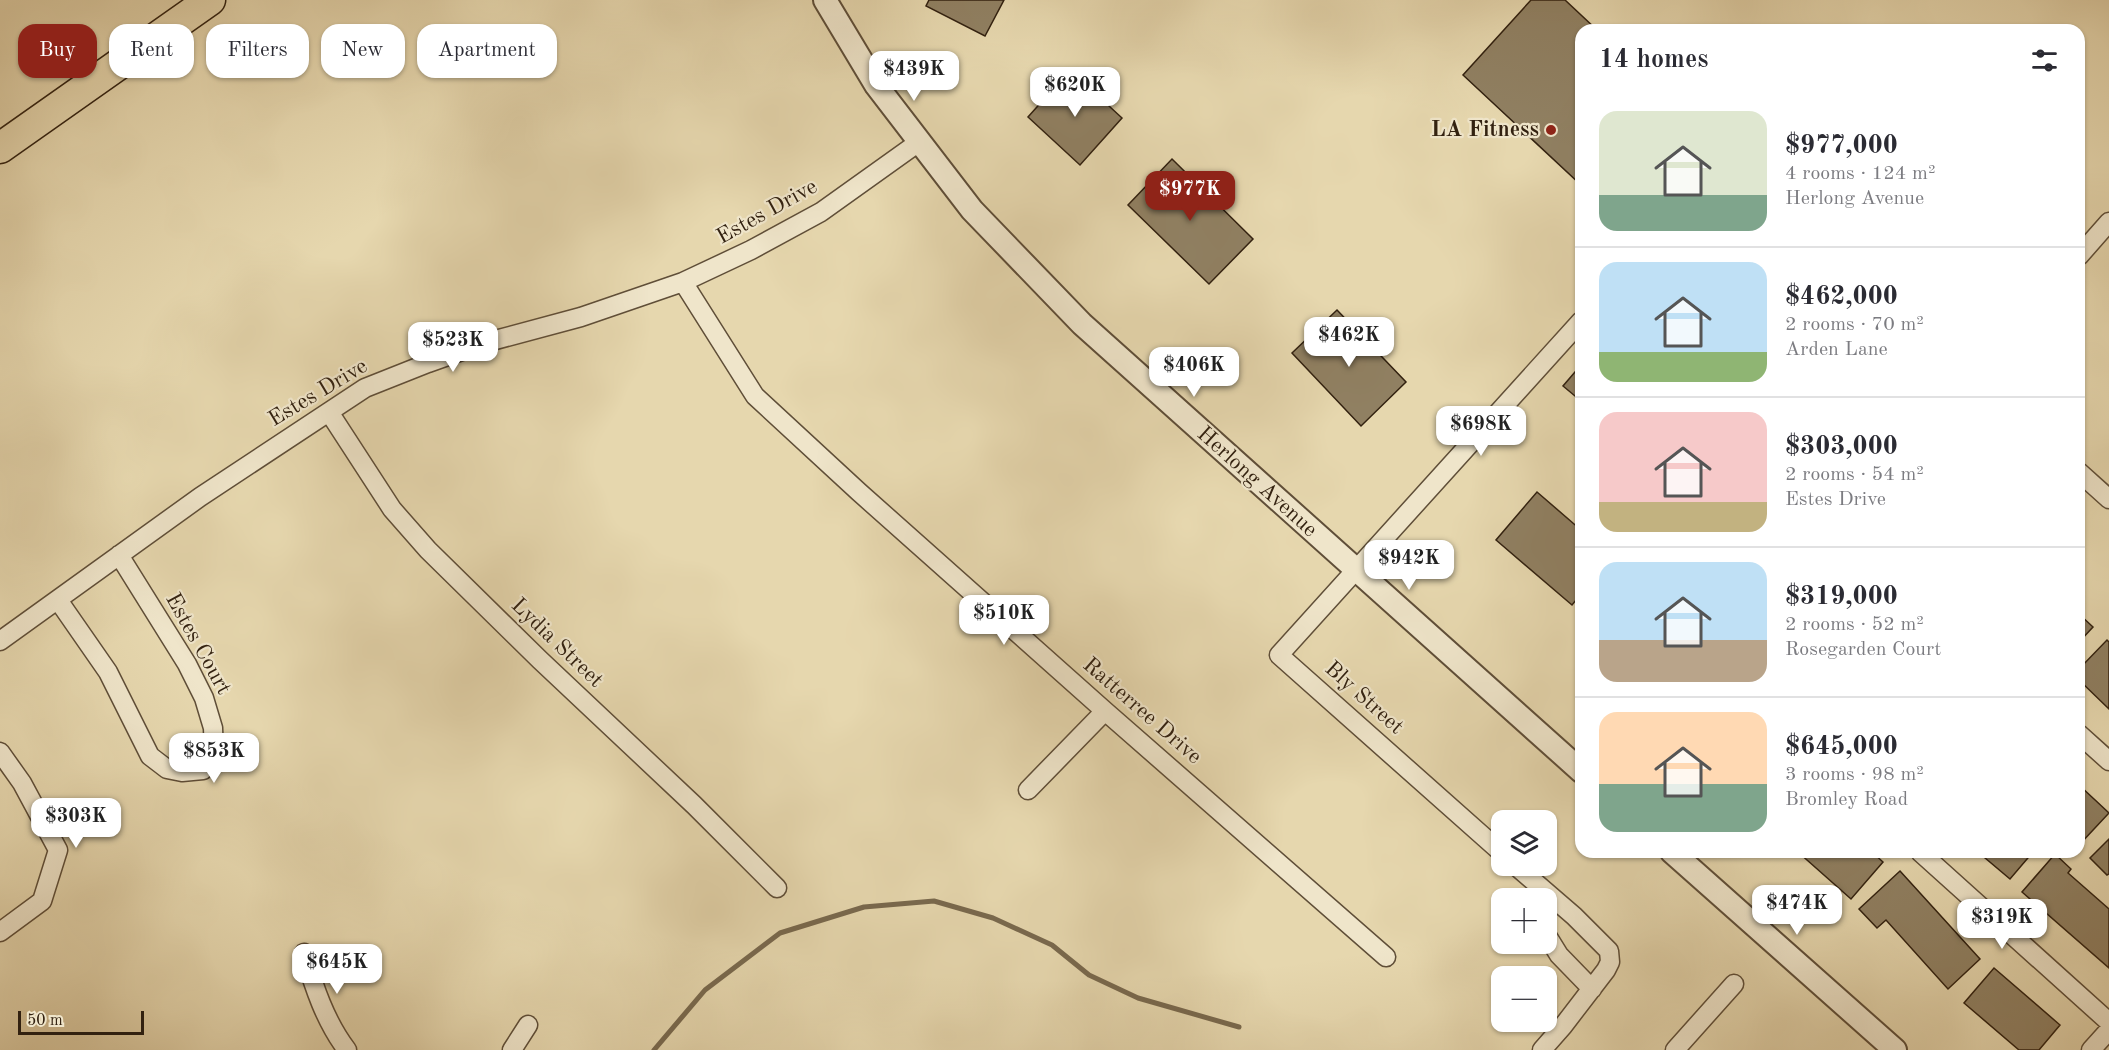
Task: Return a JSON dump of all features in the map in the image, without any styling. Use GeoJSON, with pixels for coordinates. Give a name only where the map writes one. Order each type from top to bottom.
{"type":"FeatureCollection","features":[{"type":"Feature","properties":{"kind":"main road"},"geometry":{"type":"LineString","coordinates":[[0,148],[203,2]]}},
{"type":"Feature","properties":{"kind":"street","name":"Herlong Avenue"},"geometry":{"type":"LineString","coordinates":[[825,0],[876,85],[919,142],[982,221],[1082,324],[1575,766]]}},
{"type":"Feature","properties":{"kind":"street","name":"Estes Drive"},"geometry":{"type":"LineString","coordinates":[[0,641],[200,497],[364,388],[484,343],[581,317],[684,282],[751,250],[821,212],[919,142]]}},
{"type":"Feature","properties":{"kind":"street"},"geometry":{"type":"LineString","coordinates":[[2085,249],[2109,222]]}},
{"type":"Feature","properties":{"kind":"street","name":"Ratterree Drive"},"geometry":{"type":"LineString","coordinates":[[684,282],[755,396],[1105,711],[1386,957]]}},
{"type":"Feature","properties":{"kind":"street"},"geometry":{"type":"LineString","coordinates":[[1355,570],[1575,328]]}},
{"type":"Feature","properties":{"kind":"street","name":"Lydia Street"},"geometry":{"type":"LineString","coordinates":[[329,412],[392,509],[428,550],[540,660],[694,805],[777,888]]}},
{"type":"Feature","properties":{"kind":"street"},"geometry":{"type":"LineString","coordinates":[[2085,477],[2109,499]]}},
{"type":"Feature","properties":{"kind":"street","name":"Estes Court"},"geometry":{"type":"LineString","coordinates":[[58,600],[108,672],[150,756],[167,769],[182,772],[203,770],[214,755],[213,728],[204,698],[187,664],[119,555]]}},
{"type":"Feature","properties":{"kind":"street","name":"Bly Street"},"geometry":{"type":"LineString","coordinates":[[1355,570],[1279,655],[1491,843]]}},
{"type":"Feature","properties":{"kind":"street"},"geometry":{"type":"LineString","coordinates":[[1028,790],[1105,711]]}},
{"type":"Feature","properties":{"kind":"street"},"geometry":{"type":"LineString","coordinates":[[2085,739],[2109,761]]}},
{"type":"Feature","properties":{"kind":"street"},"geometry":{"type":"LineString","coordinates":[[0,752],[22,783],[58,850],[42,901],[0,932]]}},
{"type":"Feature","properties":{"kind":"street"},"geometry":{"type":"LineString","coordinates":[[1679,858],[1895,1050]]}},
{"type":"Feature","properties":{"kind":"street"},"geometry":{"type":"LineString","coordinates":[[1927,858],[2109,1022]]}},
{"type":"Feature","properties":{"kind":"street"},"geometry":{"type":"LineString","coordinates":[[1524,876],[1534,888]]}},
{"type":"Feature","properties":{"kind":"street"},"geometry":{"type":"LineString","coordinates":[[1542,1050],[1592,989],[1610,962],[1609,951],[1574,916],[1557,905]]}},
{"type":"Feature","properties":{"kind":"street"},"geometry":{"type":"LineString","coordinates":[[1557,951],[1592,989]]}},
{"type":"Feature","properties":{"kind":"street"},"geometry":{"type":"LineString","coordinates":[[304,953],[315,989],[333,1032],[347,1050]]}},
{"type":"Feature","properties":{"kind":"street"},"geometry":{"type":"LineString","coordinates":[[1674,1050],[1734,984]]}},
{"type":"Feature","properties":{"kind":"street"},"geometry":{"type":"LineString","coordinates":[[512,1050],[528,1025]]}},
{"type":"Feature","properties":{"kind":"street"},"geometry":{"type":"LineString","coordinates":[[2091,1050],[2109,1030]]}},
{"type":"Feature","properties":{"kind":"building"},"geometry":{"type":"Polygon","coordinates":[[[929,0],[1004,0],[985,36],[926,6],[929,0]]]}},
{"type":"Feature","properties":{"kind":"building","name":"LA Fitness"},"geometry":{"type":"Polygon","coordinates":[[[1531,0],[1565,0],[1591,24],[1575,24],[1575,179],[1463,75],[1531,0]]]}},
{"type":"Feature","properties":{"kind":"building"},"geometry":{"type":"Polygon","coordinates":[[[1070,70],[1122,118],[1080,165],[1028,117],[1070,70]]]}},
{"type":"Feature","properties":{"kind":"building"},"geometry":{"type":"Polygon","coordinates":[[[1172,159],[1253,239],[1209,284],[1128,205],[1172,159]]]}},
{"type":"Feature","properties":{"kind":"building"},"geometry":{"type":"Polygon","coordinates":[[[1337,310],[1406,382],[1361,426],[1292,353],[1337,310]]]}},
{"type":"Feature","properties":{"kind":"building"},"geometry":{"type":"Polygon","coordinates":[[[1575,372],[1575,396],[1563,386],[1575,372]]]}},
{"type":"Feature","properties":{"kind":"building"},"geometry":{"type":"Polygon","coordinates":[[[1537,492],[1575,525],[1575,601],[1572,605],[1496,540],[1537,492]]]}},
{"type":"Feature","properties":{"kind":"building"},"geometry":{"type":"Polygon","coordinates":[[[2085,620],[2093,627],[2085,636],[2085,620]]]}},
{"type":"Feature","properties":{"kind":"building"},"geometry":{"type":"Polygon","coordinates":[[[2107,640],[2109,642],[2109,709],[2085,686],[2085,663],[2107,640]]]}},
{"type":"Feature","properties":{"kind":"building"},"geometry":{"type":"Polygon","coordinates":[[[2085,791],[2109,813],[2085,839],[2085,791]]]}},
{"type":"Feature","properties":{"kind":"building"},"geometry":{"type":"Polygon","coordinates":[[[2109,839],[2109,874],[2107,875],[2090,858],[2109,839]]]}},
{"type":"Feature","properties":{"kind":"building"},"geometry":{"type":"Polygon","coordinates":[[[1805,858],[1879,858],[1883,862],[1851,899],[1805,858]]]}},
{"type":"Feature","properties":{"kind":"building"},"geometry":{"type":"Polygon","coordinates":[[[1985,858],[2028,858],[2010,879],[1985,858]]]}},
{"type":"Feature","properties":{"kind":"building"},"geometry":{"type":"Polygon","coordinates":[[[2052,858],[2059,858],[2071,869],[2068,873],[2109,909],[2109,968],[2022,892],[2052,858]]]}},
{"type":"Feature","properties":{"kind":"building"},"geometry":{"type":"Polygon","coordinates":[[[1900,871],[1980,959],[1948,989],[1886,920],[1877,928],[1859,909],[1900,871]]]}},
{"type":"Feature","properties":{"kind":"building"},"geometry":{"type":"Polygon","coordinates":[[[1994,968],[2060,1025],[2039,1050],[2019,1050],[1964,1003],[1994,968]]]}},
{"type":"Feature","properties":{"kind":"waterway"},"geometry":{"type":"LineString","coordinates":[[654,1050],[705,990],[780,933],[864,907],[934,901],[993,918],[1052,945],[1089,975],[1138,998],[1239,1027]]}},
{"type":"Feature","properties":{"kind":"place","name":"LA Fitness"},"geometry":{"type":"Point","coordinates":[1551,130]}}]}
